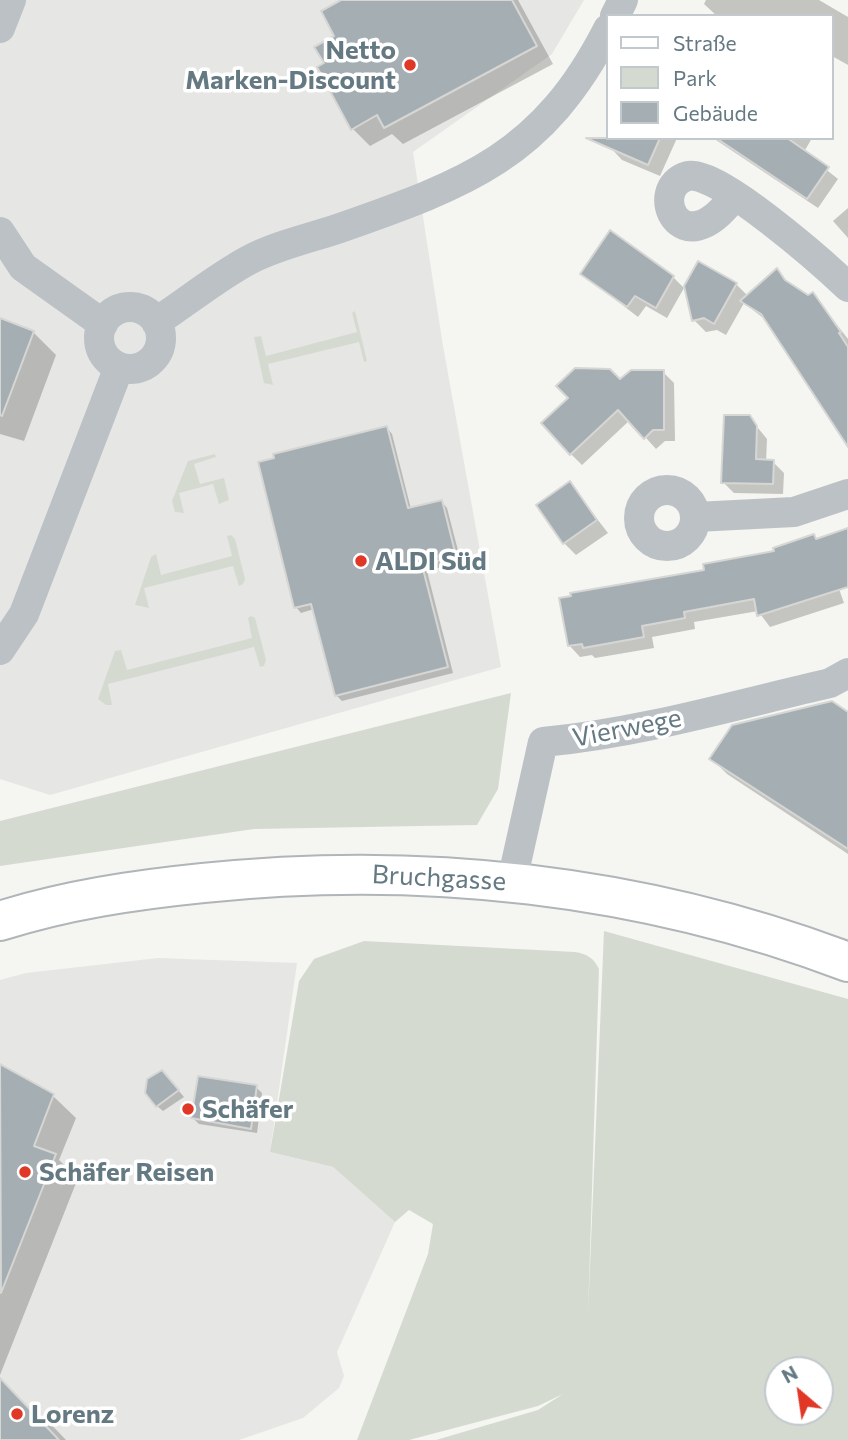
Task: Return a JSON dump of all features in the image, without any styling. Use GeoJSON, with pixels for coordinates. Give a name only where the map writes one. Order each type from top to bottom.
{"type":"FeatureCollection","features":[{"type":"Feature","properties":{"kind":"main road","name":"Bruchgasse"},"geometry":{"type":"LineString","coordinates":[[7,916],[111,894],[291,876],[382,874],[512,881],[598,894],[700,915],[848,962]]}},
{"type":"Feature","properties":{"kind":"street"},"geometry":{"type":"LineString","coordinates":[[0,28],[11,0]]}},
{"type":"Feature","properties":{"kind":"street"},"geometry":{"type":"LineString","coordinates":[[156,322],[250,259],[416,201],[465,180],[500,158],[532,136],[566,99],[606,32]]}},
{"type":"Feature","properties":{"kind":"street"},"geometry":{"type":"LineString","coordinates":[[734,196],[820,260],[848,287]]}},
{"type":"Feature","properties":{"kind":"street"},"geometry":{"type":"LineString","coordinates":[[0,232],[23,267],[103,324]]}},
{"type":"Feature","properties":{"kind":"street"},"geometry":{"type":"LineString","coordinates":[[124,307],[146,311],[156,322],[161,340],[151,360],[142,367],[119,367],[102,352],[99,341],[103,324],[113,312],[124,307]]}},
{"type":"Feature","properties":{"kind":"street"},"geometry":{"type":"LineString","coordinates":[[0,650],[23,614],[119,367]]}},
{"type":"Feature","properties":{"kind":"street"},"geometry":{"type":"LineString","coordinates":[[696,517],[794,512],[848,494]]}},
{"type":"Feature","properties":{"kind":"street","name":"Vierwege"},"geometry":{"type":"LineString","coordinates":[[512,881],[543,742],[595,737],[667,722],[830,682],[848,673]]}},
{"type":"Feature","properties":{"kind":"shaded area"},"geometry":{"type":"Polygon","coordinates":[[[0,0],[584,0],[552,54],[413,152],[443,346],[501,667],[50,795],[0,779],[0,0]]]}},
{"type":"Feature","properties":{"kind":"shaded area"},"geometry":{"type":"Polygon","coordinates":[[[158,958],[297,963],[270,1152],[333,1167],[395,1222],[337,1352],[344,1376],[339,1388],[303,1418],[239,1440],[0,1440],[0,980],[26,973],[158,958]]]}},
{"type":"Feature","properties":{"kind":"green space"},"geometry":{"type":"Polygon","coordinates":[[[355,311],[367,361],[364,362],[359,342],[268,364],[273,385],[264,383],[254,337],[261,336],[266,356],[357,332],[352,313],[355,311]]]}},
{"type":"Feature","properties":{"kind":"green space"},"geometry":{"type":"Polygon","coordinates":[[[215,454],[216,457],[194,464],[200,484],[224,478],[229,500],[219,504],[213,484],[179,493],[184,513],[175,512],[172,501],[188,461],[215,454]]]}},
{"type":"Feature","properties":{"kind":"green space"},"geometry":{"type":"Polygon","coordinates":[[[231,535],[235,539],[245,579],[243,584],[239,586],[233,566],[144,588],[149,608],[135,605],[151,557],[156,554],[161,575],[232,556],[227,536],[231,535]]]}},
{"type":"Feature","properties":{"kind":"green space"},"geometry":{"type":"Polygon","coordinates":[[[248,618],[255,618],[266,660],[264,666],[260,667],[254,647],[108,684],[112,705],[106,705],[98,699],[115,651],[121,650],[127,670],[252,638],[248,618]]]}},
{"type":"Feature","properties":{"kind":"green space"},"geometry":{"type":"Polygon","coordinates":[[[511,693],[498,789],[477,825],[254,829],[0,866],[0,821],[511,693]]]}},
{"type":"Feature","properties":{"kind":"green space"},"geometry":{"type":"Polygon","coordinates":[[[604,931],[848,999],[848,1440],[436,1440],[538,1410],[563,1394],[538,1406],[409,1440],[357,1440],[428,1254],[433,1224],[409,1210],[395,1222],[333,1167],[270,1152],[299,981],[314,959],[364,941],[575,952],[587,955],[599,969],[588,1314],[604,931]]]}},
{"type":"Feature","properties":{"kind":"building","name":"Netto Marken-Discount"},"geometry":{"type":"Polygon","coordinates":[[[341,0],[512,0],[537,46],[384,128],[377,115],[351,130],[317,67],[324,63],[314,47],[334,36],[321,11],[341,0]]]}},
{"type":"Feature","properties":{"kind":"building"},"geometry":{"type":"Polygon","coordinates":[[[586,138],[659,140],[648,165],[586,138]]]}},
{"type":"Feature","properties":{"kind":"building"},"geometry":{"type":"Polygon","coordinates":[[[719,140],[790,140],[829,167],[807,199],[719,140]]]}},
{"type":"Feature","properties":{"kind":"building"},"geometry":{"type":"Polygon","coordinates":[[[610,230],[674,276],[656,308],[635,296],[627,307],[580,274],[610,230]]]}},
{"type":"Feature","properties":{"kind":"building"},"geometry":{"type":"Polygon","coordinates":[[[698,261],[737,283],[714,324],[704,318],[692,321],[684,286],[698,261]]]}},
{"type":"Feature","properties":{"kind":"building"},"geometry":{"type":"Polygon","coordinates":[[[777,268],[785,280],[808,295],[813,292],[841,332],[839,333],[848,347],[848,447],[761,314],[740,301],[777,268]]]}},
{"type":"Feature","properties":{"kind":"building"},"geometry":{"type":"Polygon","coordinates":[[[0,318],[34,331],[2,416],[0,415],[0,318]]]}},
{"type":"Feature","properties":{"kind":"building"},"geometry":{"type":"Polygon","coordinates":[[[575,368],[610,369],[620,379],[631,370],[664,370],[664,430],[653,430],[644,439],[618,410],[570,455],[541,423],[568,398],[556,386],[575,368]]]}},
{"type":"Feature","properties":{"kind":"building"},"geometry":{"type":"Polygon","coordinates":[[[724,415],[750,415],[757,426],[756,459],[774,460],[773,484],[721,483],[724,415]]]}},
{"type":"Feature","properties":{"kind":"building","name":"ALDI Süd"},"geometry":{"type":"Polygon","coordinates":[[[387,426],[408,508],[442,500],[456,556],[422,565],[448,667],[335,696],[311,604],[294,608],[258,462],[274,458],[273,454],[387,426]]]}},
{"type":"Feature","properties":{"kind":"building"},"geometry":{"type":"Polygon","coordinates":[[[570,481],[597,520],[563,544],[536,505],[570,481]]]}},
{"type":"Feature","properties":{"kind":"building"},"geometry":{"type":"Polygon","coordinates":[[[848,528],[848,587],[757,616],[754,599],[684,612],[685,618],[642,626],[644,637],[583,648],[582,644],[568,646],[559,598],[571,596],[570,593],[704,570],[703,564],[774,551],[773,548],[814,534],[816,539],[848,528]]]}},
{"type":"Feature","properties":{"kind":"building"},"geometry":{"type":"Polygon","coordinates":[[[832,701],[848,712],[848,849],[709,759],[732,725],[832,701]]]}},
{"type":"Feature","properties":{"kind":"building","name":"Schäfer Reisen"},"geometry":{"type":"Polygon","coordinates":[[[0,1064],[54,1094],[34,1146],[56,1154],[1,1293],[0,1064]]]}},
{"type":"Feature","properties":{"kind":"building"},"geometry":{"type":"Polygon","coordinates":[[[162,1070],[179,1090],[156,1107],[145,1093],[147,1079],[162,1070]]]}},
{"type":"Feature","properties":{"kind":"building"},"geometry":{"type":"Polygon","coordinates":[[[198,1076],[257,1085],[251,1129],[191,1118],[198,1076]]]}},
{"type":"Feature","properties":{"kind":"building","name":"Lorenz"},"geometry":{"type":"Polygon","coordinates":[[[0,1378],[59,1440],[0,1440],[0,1378]]]}},
{"type":"Feature","properties":{"kind":"place","name":"Netto Marken-Discount"},"geometry":{"type":"Point","coordinates":[410,65]}},
{"type":"Feature","properties":{"kind":"place","name":"ALDI Süd"},"geometry":{"type":"Point","coordinates":[361,561]}},
{"type":"Feature","properties":{"kind":"place","name":"Schäfer"},"geometry":{"type":"Point","coordinates":[188,1109]}},
{"type":"Feature","properties":{"kind":"place","name":"Schäfer Reisen"},"geometry":{"type":"Point","coordinates":[25,1172]}},
{"type":"Feature","properties":{"kind":"place","name":"Lorenz"},"geometry":{"type":"Point","coordinates":[17,1414]}}]}
